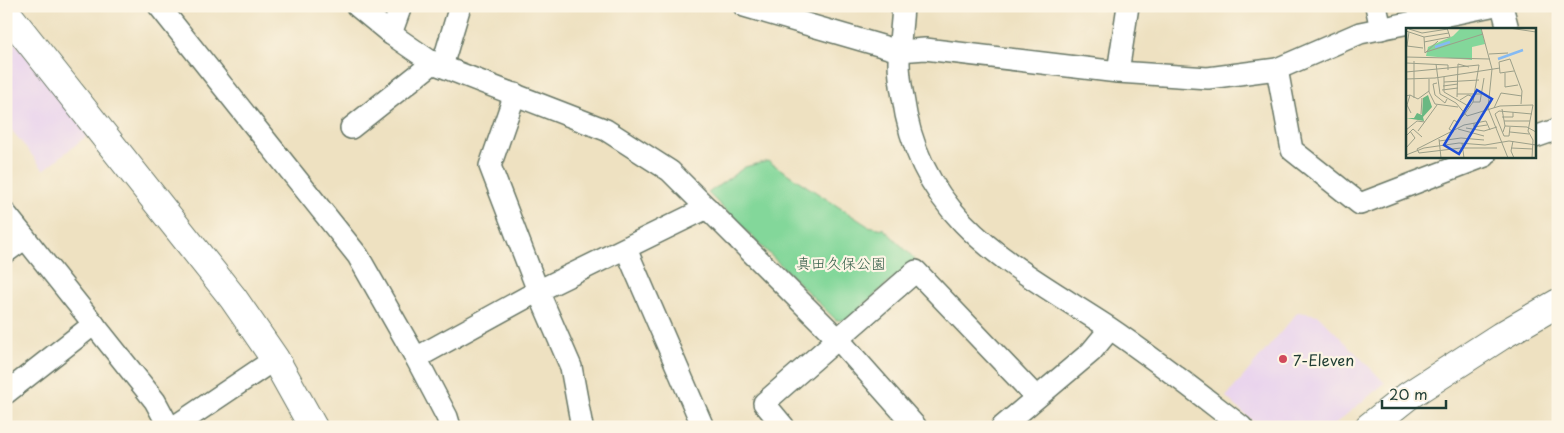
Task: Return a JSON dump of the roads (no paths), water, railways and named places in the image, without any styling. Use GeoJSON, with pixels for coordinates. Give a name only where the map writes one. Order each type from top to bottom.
{"type":"FeatureCollection","features":[{"type":"Feature","properties":{"kind":"street"},"geometry":{"type":"LineString","coordinates":[[159,6],[358,256],[416,358],[450,427]]}},
{"type":"Feature","properties":{"kind":"street"},"geometry":{"type":"LineString","coordinates":[[357,6],[391,34],[437,65],[606,130],[670,171],[838,339],[916,427]]}},
{"type":"Feature","properties":{"kind":"street"},"geometry":{"type":"LineString","coordinates":[[391,34],[401,6]]}},
{"type":"Feature","properties":{"kind":"street"},"geometry":{"type":"LineString","coordinates":[[351,128],[437,65],[460,6]]}},
{"type":"Feature","properties":{"kind":"street"},"geometry":{"type":"LineString","coordinates":[[744,6],[899,50],[925,49],[1118,72],[1208,78],[1278,69],[1360,33],[1491,6]]}},
{"type":"Feature","properties":{"kind":"street"},"geometry":{"type":"LineString","coordinates":[[903,6],[898,64],[905,113],[919,159],[931,182],[947,205],[968,229],[1001,256],[1110,328],[1242,427]]}},
{"type":"Feature","properties":{"kind":"street"},"geometry":{"type":"LineString","coordinates":[[1118,72],[1128,6]]}},
{"type":"Feature","properties":{"kind":"street"},"geometry":{"type":"LineString","coordinates":[[1376,6],[1381,29]]}},
{"type":"Feature","properties":{"kind":"street"},"geometry":{"type":"LineString","coordinates":[[1502,6],[1508,28]]}},
{"type":"Feature","properties":{"kind":"street"},"geometry":{"type":"LineString","coordinates":[[6,12],[233,298],[275,359],[312,427]]}},
{"type":"Feature","properties":{"kind":"street"},"geometry":{"type":"LineString","coordinates":[[1278,69],[1292,150],[1360,204],[1480,158]]}},
{"type":"Feature","properties":{"kind":"street"},"geometry":{"type":"LineString","coordinates":[[515,94],[490,166],[538,291],[571,368],[582,427]]}},
{"type":"Feature","properties":{"kind":"street"},"geometry":{"type":"LineString","coordinates":[[1536,137],[1558,129]]}},
{"type":"Feature","properties":{"kind":"street"},"geometry":{"type":"LineString","coordinates":[[416,358],[538,291],[708,208]]}},
{"type":"Feature","properties":{"kind":"street"},"geometry":{"type":"LineString","coordinates":[[6,214],[155,401],[169,427]]}},
{"type":"Feature","properties":{"kind":"street"},"geometry":{"type":"LineString","coordinates":[[6,252],[25,238]]}},
{"type":"Feature","properties":{"kind":"street"},"geometry":{"type":"LineString","coordinates":[[626,249],[703,427]]}},
{"type":"Feature","properties":{"kind":"street"},"geometry":{"type":"LineString","coordinates":[[784,427],[764,403],[916,271],[1036,397]]}},
{"type":"Feature","properties":{"kind":"street"},"geometry":{"type":"LineString","coordinates":[[1369,427],[1408,396],[1501,336],[1558,303]]}},
{"type":"Feature","properties":{"kind":"street"},"geometry":{"type":"LineString","coordinates":[[6,394],[94,324]]}},
{"type":"Feature","properties":{"kind":"street"},"geometry":{"type":"LineString","coordinates":[[1002,427],[1091,352],[1110,328]]}},
{"type":"Feature","properties":{"kind":"street"},"geometry":{"type":"LineString","coordinates":[[174,427],[275,359]]}},
{"type":"Feature","properties":{"kind":"place","name":"7-Eleven"},"geometry":{"type":"Point","coordinates":[1283,359]}},
{"type":"Feature","properties":{"kind":"park label","name":"真田久保公園"},"geometry":{"type":"Point","coordinates":[841,262]}}]}
